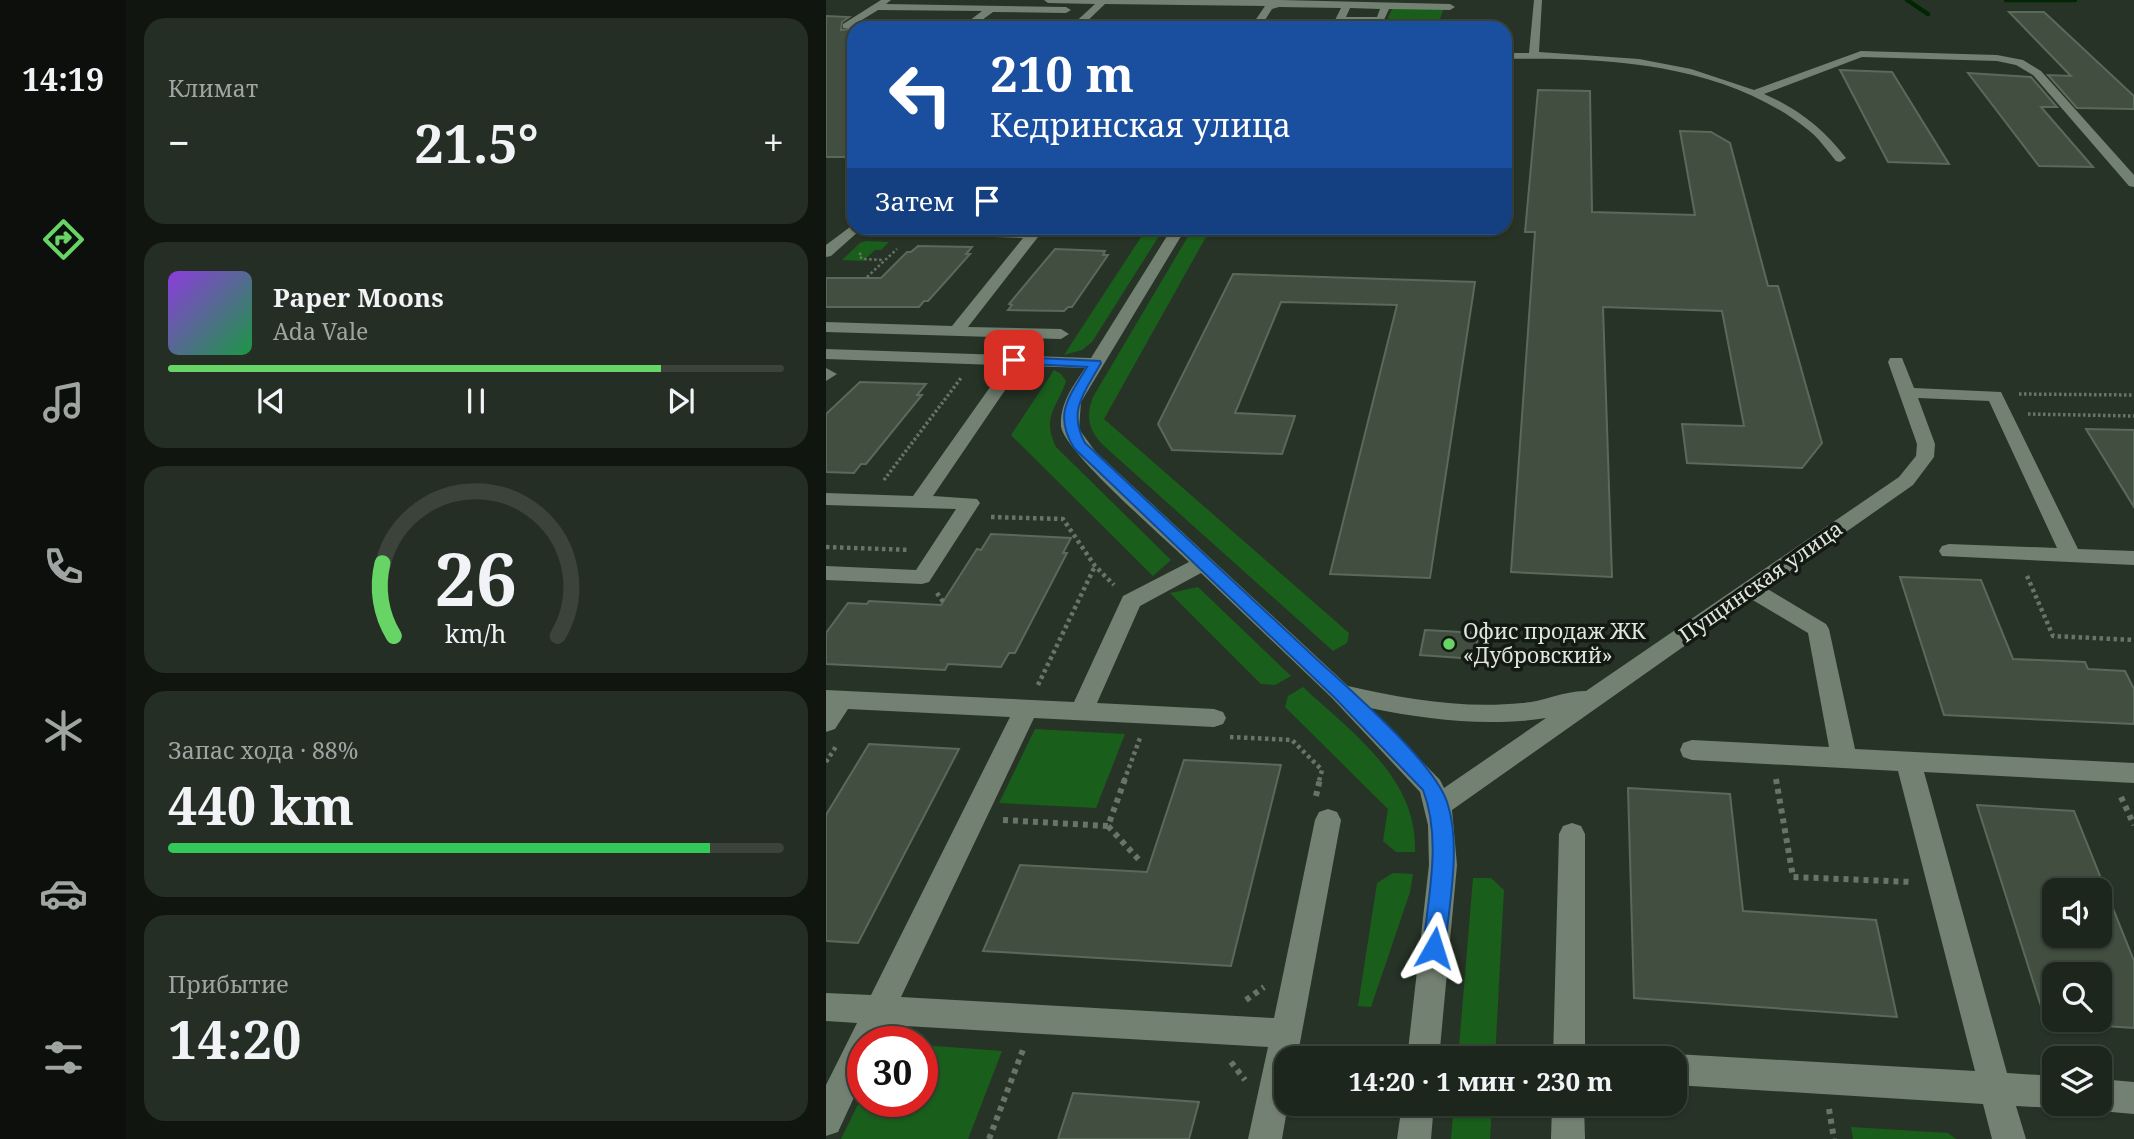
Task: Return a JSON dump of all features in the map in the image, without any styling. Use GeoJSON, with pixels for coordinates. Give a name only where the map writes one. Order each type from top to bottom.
{"type":"FeatureCollection","features":[{"type":"Feature","properties":{"kind":"street"},"geometry":{"type":"LineString","coordinates":[[854,21],[887,0]]}},
{"type":"Feature","properties":{"kind":"street"},"geometry":{"type":"LineString","coordinates":[[1048,0],[1230,1],[1281,4],[1312,2],[1450,7]]}},
{"type":"Feature","properties":{"kind":"street"},"geometry":{"type":"LineString","coordinates":[[1534,54],[1538,0]]}},
{"type":"Feature","properties":{"kind":"street"},"geometry":{"type":"LineString","coordinates":[[1081,21],[1103,1]]}},
{"type":"Feature","properties":{"kind":"street"},"geometry":{"type":"LineString","coordinates":[[1260,21],[1269,7],[1281,4]]}},
{"type":"Feature","properties":{"kind":"street"},"geometry":{"type":"LineString","coordinates":[[1380,21],[1393,4]]}},
{"type":"Feature","properties":{"kind":"street"},"geometry":{"type":"LineString","coordinates":[[1347,5],[1340,20],[1350,21]]}},
{"type":"Feature","properties":{"kind":"street"},"geometry":{"type":"LineString","coordinates":[[877,7],[1093,10]]}},
{"type":"Feature","properties":{"kind":"street"},"geometry":{"type":"LineString","coordinates":[[975,21],[991,9]]}},
{"type":"Feature","properties":{"kind":"street"},"geometry":{"type":"LineString","coordinates":[[1755,93],[1861,54],[1997,58],[2019,62],[2037,73],[2134,183]]}},
{"type":"Feature","properties":{"kind":"street"},"geometry":{"type":"LineString","coordinates":[[1512,56],[1600,57],[1639,62],[1705,77],[1755,93],[1788,110],[1818,130],[1840,158]]}},
{"type":"Feature","properties":{"kind":"street"},"geometry":{"type":"LineString","coordinates":[[2118,164],[2134,164]]}},
{"type":"Feature","properties":{"kind":"street"},"geometry":{"type":"LineString","coordinates":[[826,253],[852,235]]}},
{"type":"Feature","properties":{"kind":"street"},"geometry":{"type":"LineString","coordinates":[[956,331],[1032,235]]}},
{"type":"Feature","properties":{"kind":"street"},"geometry":{"type":"LineString","coordinates":[[1175,235],[1072,402],[1070,415],[1073,437],[1088,456],[1340,692],[1431,787],[1444,834],[1424,1046]]}},
{"type":"Feature","properties":{"kind":"street"},"geometry":{"type":"LineString","coordinates":[[826,327],[1061,334]]}},
{"type":"Feature","properties":{"kind":"street"},"geometry":{"type":"LineString","coordinates":[[826,354],[1095,363]]}},
{"type":"Feature","properties":{"kind":"street","name":"Пущинская улица"},"geometry":{"type":"LineString","coordinates":[[1438,805],[1906,481],[1925,457],[1926,444],[1896,362]]}},
{"type":"Feature","properties":{"kind":"street"},"geometry":{"type":"LineString","coordinates":[[919,502],[1006,377]]}},
{"type":"Feature","properties":{"kind":"street"},"geometry":{"type":"LineString","coordinates":[[1909,393],[1999,405],[2071,556]]}},
{"type":"Feature","properties":{"kind":"street"},"geometry":{"type":"LineString","coordinates":[[826,499],[970,503],[922,577],[826,573]]}},
{"type":"Feature","properties":{"kind":"street"},"geometry":{"type":"LineString","coordinates":[[1949,551],[2071,556],[2131,564]]}},
{"type":"Feature","properties":{"kind":"street"},"geometry":{"type":"LineString","coordinates":[[1082,711],[1131,601],[1204,564]]}},
{"type":"Feature","properties":{"kind":"street"},"geometry":{"type":"LineString","coordinates":[[1751,589],[1818,629],[1844,758]]}},
{"type":"Feature","properties":{"kind":"street"},"geometry":{"type":"LineString","coordinates":[[1340,692],[1416,708],[1503,713],[1546,709],[1600,694]]}},
{"type":"Feature","properties":{"kind":"street"},"geometry":{"type":"LineString","coordinates":[[826,723],[834,699],[1214,718]]}},
{"type":"Feature","properties":{"kind":"street"},"geometry":{"type":"LineString","coordinates":[[871,1026],[1026,709]]}},
{"type":"Feature","properties":{"kind":"street"},"geometry":{"type":"LineString","coordinates":[[1692,750],[2134,773]]}},
{"type":"Feature","properties":{"kind":"street"},"geometry":{"type":"LineString","coordinates":[[1908,761],[2010,1139]]}},
{"type":"Feature","properties":{"kind":"street"},"geometry":{"type":"LineString","coordinates":[[1265,1139],[1328,820]]}},
{"type":"Feature","properties":{"kind":"street"},"geometry":{"type":"LineString","coordinates":[[1569,1046],[1572,834]]}},
{"type":"Feature","properties":{"kind":"street"},"geometry":{"type":"LineString","coordinates":[[826,1007],[879,1010],[1036,1034],[1286,1033]]}},
{"type":"Feature","properties":{"kind":"street"},"geometry":{"type":"LineString","coordinates":[[1687,1070],[2042,1091]]}},
{"type":"Feature","properties":{"kind":"street"},"geometry":{"type":"LineString","coordinates":[[826,1120],[847,1076]]}},
{"type":"Feature","properties":{"kind":"street"},"geometry":{"type":"LineString","coordinates":[[2112,1096],[2134,1098]]}},
{"type":"Feature","properties":{"kind":"street"},"geometry":{"type":"LineString","coordinates":[[1414,1139],[1417,1116]]}},
{"type":"Feature","properties":{"kind":"street"},"geometry":{"type":"LineString","coordinates":[[1568,1116],[1568,1139]]}},
{"type":"Feature","properties":{"kind":"path"},"geometry":{"type":"LineString","coordinates":[[867,277],[911,235]]}},
{"type":"Feature","properties":{"kind":"path"},"geometry":{"type":"LineString","coordinates":[[866,248],[859,255],[862,259],[884,260]]}},
{"type":"Feature","properties":{"kind":"path"},"geometry":{"type":"LineString","coordinates":[[886,249],[896,249]]}},
{"type":"Feature","properties":{"kind":"path"},"geometry":{"type":"LineString","coordinates":[[868,500],[964,376],[951,375]]}},
{"type":"Feature","properties":{"kind":"path"},"geometry":{"type":"LineString","coordinates":[[1999,405],[2012,393],[2134,395]]}},
{"type":"Feature","properties":{"kind":"path"},"geometry":{"type":"LineString","coordinates":[[1999,405],[2134,416]]}},
{"type":"Feature","properties":{"kind":"path"},"geometry":{"type":"LineString","coordinates":[[962,516],[1063,519],[1095,566],[1131,601]]}},
{"type":"Feature","properties":{"kind":"path"},"geometry":{"type":"LineString","coordinates":[[826,547],[939,551]]}},
{"type":"Feature","properties":{"kind":"path"},"geometry":{"type":"LineString","coordinates":[[2017,554],[2053,636],[2134,640]]}},
{"type":"Feature","properties":{"kind":"path"},"geometry":{"type":"LineString","coordinates":[[1026,709],[1095,566]]}},
{"type":"Feature","properties":{"kind":"path"},"geometry":{"type":"LineString","coordinates":[[1108,826],[1149,715]]}},
{"type":"Feature","properties":{"kind":"path"},"geometry":{"type":"LineString","coordinates":[[1772,754],[1793,877],[1941,884]]}},
{"type":"Feature","properties":{"kind":"path"},"geometry":{"type":"LineString","coordinates":[[973,818],[1108,826],[1141,862]]}},
{"type":"Feature","properties":{"kind":"path"},"geometry":{"type":"LineString","coordinates":[[1234,1002],[1256,995],[1270,975]]}},
{"type":"Feature","properties":{"kind":"path"},"geometry":{"type":"LineString","coordinates":[[1024,1048],[1036,1034]]}},
{"type":"Feature","properties":{"kind":"path"},"geometry":{"type":"LineString","coordinates":[[989,1139],[1024,1048],[1036,1034]]}},
{"type":"Feature","properties":{"kind":"path"},"geometry":{"type":"LineString","coordinates":[[1220,1059],[1231,1062],[1240,1069],[1245,1078],[1245,1091]]}},
{"type":"Feature","properties":{"kind":"green space"},"geometry":{"type":"Polygon","coordinates":[[[1393,7],[1444,8],[1440,19],[1433,21],[1392,20],[1388,18],[1393,7]]]}},
{"type":"Feature","properties":{"kind":"green space"},"geometry":{"type":"Polygon","coordinates":[[[1142,235],[1160,235],[1092,342],[1082,350],[1064,355],[1142,235]]]}},
{"type":"Feature","properties":{"kind":"green space"},"geometry":{"type":"Polygon","coordinates":[[[1189,235],[1207,235],[1104,419],[1349,633],[1347,643],[1333,651],[1104,446],[1090,423],[1089,411],[1093,397],[1189,235]]]}},
{"type":"Feature","properties":{"kind":"green space"},"geometry":{"type":"Polygon","coordinates":[[[889,242],[863,261],[842,260],[860,243],[889,242]]]}},
{"type":"Feature","properties":{"kind":"green space"},"geometry":{"type":"Polygon","coordinates":[[[1054,370],[1066,381],[1050,419],[1056,447],[1171,560],[1153,576],[1011,435],[1054,370]]]}},
{"type":"Feature","properties":{"kind":"green space"},"geometry":{"type":"Polygon","coordinates":[[[1198,587],[1291,676],[1275,685],[1261,684],[1170,593],[1198,587]]]}},
{"type":"Feature","properties":{"kind":"green space"},"geometry":{"type":"Polygon","coordinates":[[[1303,687],[1361,740],[1394,779],[1406,801],[1413,826],[1415,852],[1396,852],[1383,841],[1388,809],[1285,707],[1288,696],[1303,687]]]}},
{"type":"Feature","properties":{"kind":"green space"},"geometry":{"type":"Polygon","coordinates":[[[1035,729],[1125,734],[1096,808],[999,803],[1035,729]]]}},
{"type":"Feature","properties":{"kind":"green space"},"geometry":{"type":"Polygon","coordinates":[[[1393,873],[1413,874],[1410,892],[1371,1007],[1358,1006],[1377,883],[1393,873]]]}},
{"type":"Feature","properties":{"kind":"green space"},"geometry":{"type":"Polygon","coordinates":[[[1473,878],[1491,878],[1504,890],[1496,1046],[1459,1046],[1473,878]]]}},
{"type":"Feature","properties":{"kind":"green space"},"geometry":{"type":"Polygon","coordinates":[[[938,1046],[1002,1051],[968,1139],[841,1139],[852,1117],[938,1117],[938,1046]]]}},
{"type":"Feature","properties":{"kind":"green space"},"geometry":{"type":"Polygon","coordinates":[[[1453,1116],[1491,1116],[1490,1139],[1451,1139],[1453,1116]]]}},
{"type":"Feature","properties":{"kind":"green space"},"geometry":{"type":"Polygon","coordinates":[[[1851,1127],[1948,1133],[1956,1139],[1853,1139],[1851,1127]]]}},
{"type":"Feature","properties":{"kind":"building"},"geometry":{"type":"Polygon","coordinates":[[[2009,12],[2044,12],[2134,96],[2134,109],[2077,108],[2048,75],[2071,76],[2009,12]]]}},
{"type":"Feature","properties":{"kind":"building"},"geometry":{"type":"Polygon","coordinates":[[[826,16],[849,17],[842,22],[841,30],[847,29],[847,157],[826,157],[826,16]]]}},
{"type":"Feature","properties":{"kind":"building"},"geometry":{"type":"Polygon","coordinates":[[[1840,70],[1892,72],[1949,164],[1888,162],[1840,70]]]}},
{"type":"Feature","properties":{"kind":"building"},"geometry":{"type":"Polygon","coordinates":[[[1968,73],[2031,77],[2057,107],[2041,107],[2093,167],[2039,166],[1968,73]]]}},
{"type":"Feature","properties":{"kind":"building"},"geometry":{"type":"Polygon","coordinates":[[[1538,90],[1590,91],[1592,212],[1695,215],[1680,131],[1711,132],[1730,143],[1768,286],[1778,286],[1822,443],[1802,468],[1687,463],[1682,424],[1744,426],[1722,311],[1603,307],[1612,577],[1511,572],[1535,232],[1525,232],[1538,90]]]}},
{"type":"Feature","properties":{"kind":"building"},"geometry":{"type":"Polygon","coordinates":[[[918,246],[972,247],[966,254],[970,254],[928,301],[924,301],[919,307],[826,307],[826,278],[881,278],[907,252],[918,246]]]}},
{"type":"Feature","properties":{"kind":"building"},"geometry":{"type":"Polygon","coordinates":[[[1055,249],[1105,251],[1103,255],[1108,255],[1072,307],[1064,311],[1008,310],[1012,305],[1009,304],[1055,249]]]}},
{"type":"Feature","properties":{"kind":"building"},"geometry":{"type":"Polygon","coordinates":[[[1233,274],[1475,282],[1430,578],[1330,574],[1397,305],[1281,302],[1235,413],[1295,416],[1282,454],[1172,450],[1158,424],[1233,274]]]}},
{"type":"Feature","properties":{"kind":"building"},"geometry":{"type":"Polygon","coordinates":[[[860,382],[926,384],[917,395],[922,395],[866,464],[861,464],[854,473],[826,472],[826,414],[860,382]]]}},
{"type":"Feature","properties":{"kind":"building"},"geometry":{"type":"Polygon","coordinates":[[[2086,429],[2134,430],[2134,507],[2086,429]]]}},
{"type":"Feature","properties":{"kind":"building"},"geometry":{"type":"Polygon","coordinates":[[[991,534],[1071,538],[1063,553],[1067,553],[1015,653],[1009,653],[1001,667],[948,664],[945,670],[826,664],[826,633],[848,603],[867,604],[869,601],[941,605],[977,549],[981,550],[991,534]]]}},
{"type":"Feature","properties":{"kind":"building"},"geometry":{"type":"Polygon","coordinates":[[[1900,577],[1981,580],[2013,659],[2085,662],[2088,669],[2125,671],[2134,689],[2134,724],[1944,715],[1900,577]]]}},
{"type":"Feature","properties":{"kind":"building","name":"Офис продаж ЖК «Дубровский»"},"geometry":{"type":"Polygon","coordinates":[[[1425,630],[1478,633],[1475,659],[1420,655],[1425,630]]]}},
{"type":"Feature","properties":{"kind":"building"},"geometry":{"type":"Polygon","coordinates":[[[869,744],[959,749],[858,943],[826,941],[826,815],[869,744]]]}},
{"type":"Feature","properties":{"kind":"building"},"geometry":{"type":"Polygon","coordinates":[[[1184,760],[1281,765],[1231,966],[983,951],[1020,865],[1147,872],[1184,760]]]}},
{"type":"Feature","properties":{"kind":"building"},"geometry":{"type":"Polygon","coordinates":[[[1628,788],[1730,794],[1743,911],[1876,920],[1897,1017],[1634,998],[1628,788]]]}},
{"type":"Feature","properties":{"kind":"building"},"geometry":{"type":"Polygon","coordinates":[[[1977,805],[2074,811],[2101,878],[2042,878],[2042,948],[2112,948],[2112,906],[2134,961],[2134,1028],[2112,1026],[2112,962],[2042,962],[2042,1009],[1977,805]]]}},
{"type":"Feature","properties":{"kind":"building"},"geometry":{"type":"Polygon","coordinates":[[[1073,1093],[1199,1102],[1189,1139],[1058,1139],[1073,1093]]]}},
{"type":"Feature","properties":{"kind":"waterway"},"geometry":{"type":"LineString","coordinates":[[1907,0],[1928,14]]}},
{"type":"Feature","properties":{"kind":"waterway"},"geometry":{"type":"LineString","coordinates":[[2006,0],[2075,0]]}},
{"type":"Feature","properties":{"kind":"place","name":"Офис продаж ЖК «Дубровский»"},"geometry":{"type":"Point","coordinates":[1449,644]}},
{"type":"Feature","properties":{"kind":"route"},"geometry":{"type":"LineString","coordinates":[[1014,360],[1095,363],[1072,402],[1070,429],[1079,445],[1340,692],[1431,787],[1444,834],[1434,948]]}}]}
